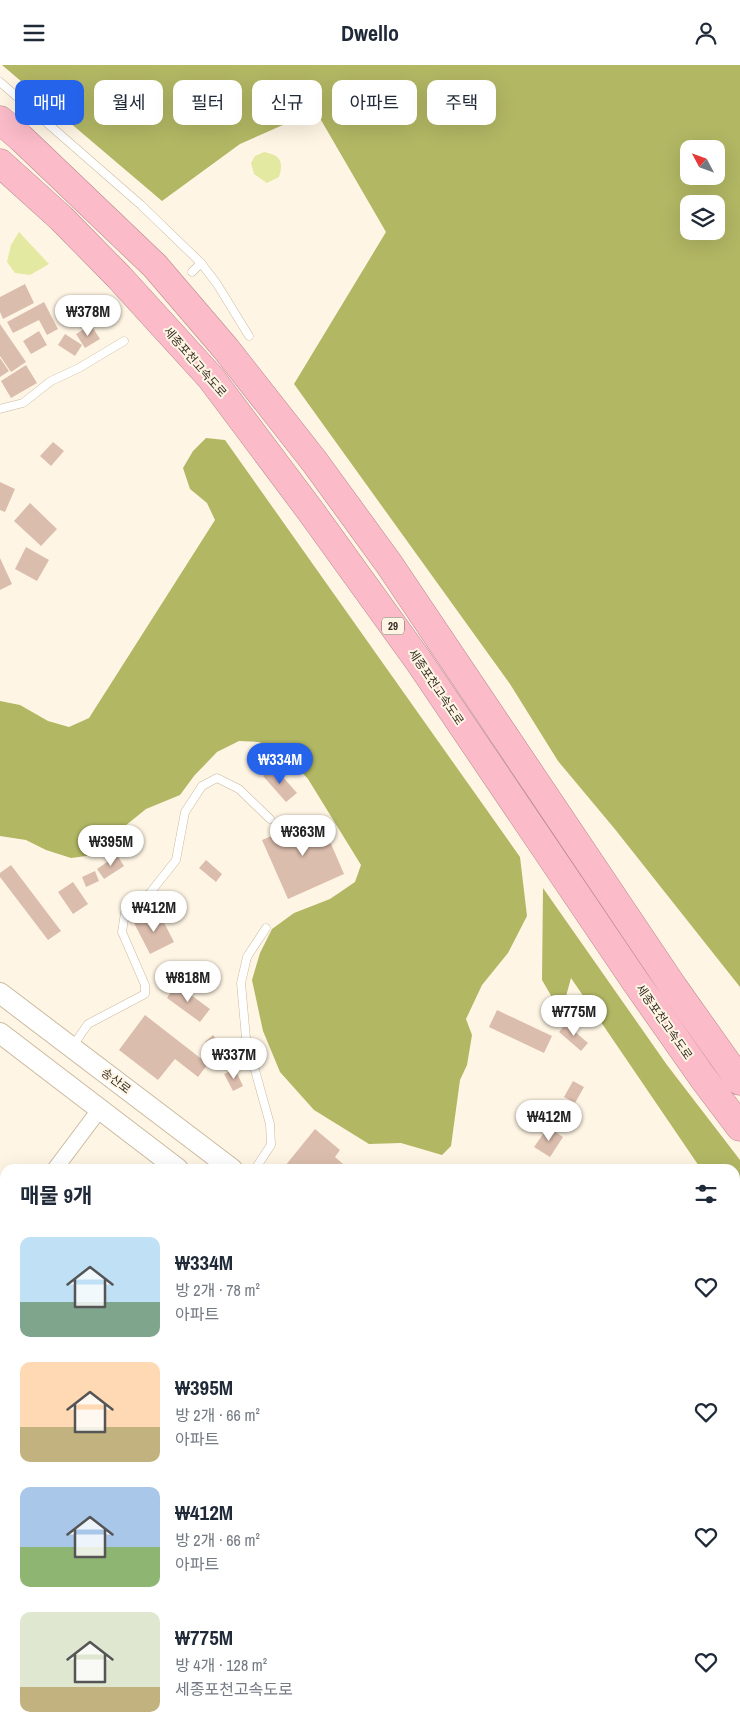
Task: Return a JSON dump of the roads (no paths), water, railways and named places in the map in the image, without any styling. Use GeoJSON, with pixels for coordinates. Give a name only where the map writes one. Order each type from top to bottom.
{"type":"FeatureCollection","features":[{"type":"Feature","properties":{"kind":"highway","name":"29"},"geometry":{"type":"LineString","coordinates":[[0,121],[21,138],[155,266],[226,349],[308,453],[389,564],[674,988],[740,1081]]}},
{"type":"Feature","properties":{"kind":"highway","name":"세종포천고속도로"},"geometry":{"type":"LineString","coordinates":[[0,163],[61,218],[119,277],[211,378],[312,513],[418,660],[593,916],[635,981],[740,1127]]}},
{"type":"Feature","properties":{"kind":"street","name":"송산로"},"geometry":{"type":"LineString","coordinates":[[0,993],[225,1164]]}},
{"type":"Feature","properties":{"kind":"street"},"geometry":{"type":"LineString","coordinates":[[0,1033],[172,1164]]}},
{"type":"Feature","properties":{"kind":"street"},"geometry":{"type":"LineString","coordinates":[[59,1164],[100,1109]]}},
{"type":"Feature","properties":{"kind":"lane"},"geometry":{"type":"LineString","coordinates":[[0,82],[141,205],[201,263],[218,284],[249,336]]}},
{"type":"Feature","properties":{"kind":"lane"},"geometry":{"type":"LineString","coordinates":[[192,272],[201,263]]}},
{"type":"Feature","properties":{"kind":"lane"},"geometry":{"type":"LineString","coordinates":[[0,409],[23,403],[51,381],[79,368],[124,341]]}},
{"type":"Feature","properties":{"kind":"lane"},"geometry":{"type":"LineString","coordinates":[[72,1047],[88,1025],[145,994],[145,985],[122,932],[125,913],[135,903],[150,893],[176,860],[185,812],[202,786],[217,778],[239,789],[270,819]]}},
{"type":"Feature","properties":{"kind":"lane"},"geometry":{"type":"LineString","coordinates":[[258,1164],[271,1145],[270,1124],[246,1038],[240,983],[247,957],[266,928]]}}]}
